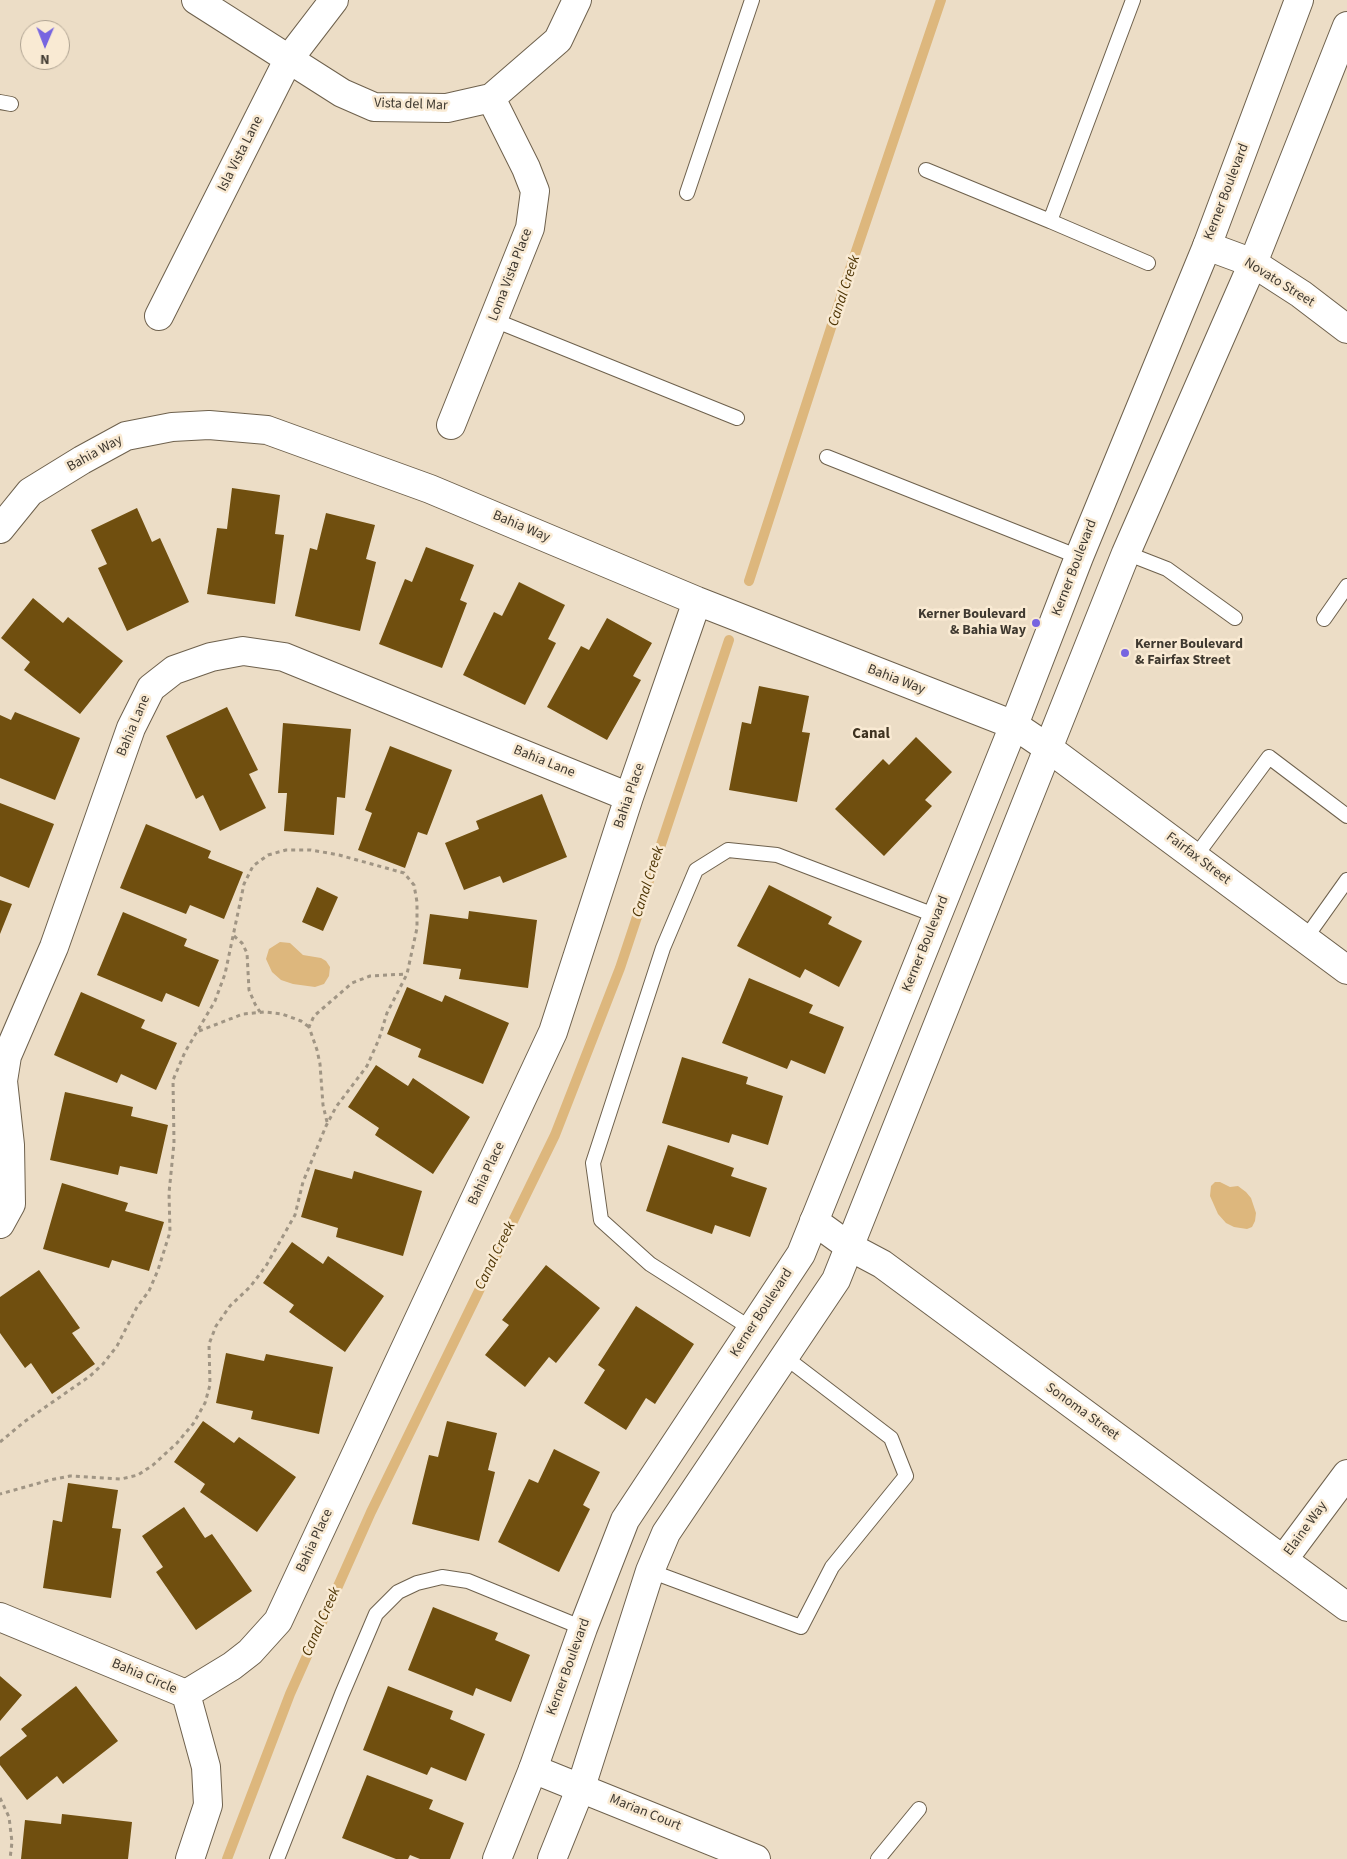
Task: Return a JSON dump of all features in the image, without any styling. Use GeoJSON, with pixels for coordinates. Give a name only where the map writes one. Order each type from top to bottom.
{"type":"FeatureCollection","features":[{"type":"Feature","properties":{"kind":"street","name":"Vista del Mar"},"geometry":{"type":"LineString","coordinates":[[196,0],[342,93],[374,107],[447,108],[492,98],[558,40],[577,0]]}},
{"type":"Feature","properties":{"kind":"street","name":"Isla Vista Lane"},"geometry":{"type":"LineString","coordinates":[[159,316],[288,60],[334,0]]}},
{"type":"Feature","properties":{"kind":"street","name":"Kerner Boulevard"},"geometry":{"type":"LineString","coordinates":[[497,1859],[583,1628],[626,1520],[801,1254],[1014,725],[1079,556],[1207,246],[1299,0]]}},
{"type":"Feature","properties":{"kind":"street"},"geometry":{"type":"LineString","coordinates":[[552,1859],[581,1787],[650,1571],[666,1533],[836,1280],[1126,553],[1253,264],[1347,26]]}},
{"type":"Feature","properties":{"kind":"street","name":"Loma Vista Place"},"geometry":{"type":"LineString","coordinates":[[451,425],[530,228],[534,191],[526,168],[492,98]]}},
{"type":"Feature","properties":{"kind":"street","name":"Novato Street"},"geometry":{"type":"LineString","coordinates":[[1207,246],[1253,264],[1301,294],[1347,328]]}},
{"type":"Feature","properties":{"kind":"street","name":"Bahia Way"},"geometry":{"type":"LineString","coordinates":[[0,529],[30,492],[126,436],[172,427],[209,425],[267,430],[430,489],[697,600],[1014,725],[1048,748]]}},
{"type":"Feature","properties":{"kind":"street","name":"Bahia Place"},"geometry":{"type":"LineString","coordinates":[[186,1694],[232,1666],[250,1652],[278,1621],[553,1032],[629,797],[697,600]]}},
{"type":"Feature","properties":{"kind":"street","name":"Bahia Lane"},"geometry":{"type":"LineString","coordinates":[[0,1224],[11,1204],[10,1145],[3,1081],[7,1056],[54,947],[131,728],[151,688],[174,670],[211,658],[243,651],[284,657],[629,797]]}},
{"type":"Feature","properties":{"kind":"street","name":"Fairfax Street"},"geometry":{"type":"LineString","coordinates":[[1048,748],[1347,970]]}},
{"type":"Feature","properties":{"kind":"street","name":"Sonoma Street"},"geometry":{"type":"LineString","coordinates":[[814,1221],[850,1247],[882,1264],[1347,1607]]}},
{"type":"Feature","properties":{"kind":"street","name":"Elaine Way"},"geometry":{"type":"LineString","coordinates":[[1283,1560],[1347,1474]]}},
{"type":"Feature","properties":{"kind":"street","name":"Bahia Circle"},"geometry":{"type":"LineString","coordinates":[[0,1617],[186,1694],[206,1767],[208,1805],[190,1859]]}},
{"type":"Feature","properties":{"kind":"street","name":"Marian Court"},"geometry":{"type":"LineString","coordinates":[[532,1769],[581,1787],[756,1859]]}},
{"type":"Feature","properties":{"kind":"lane"},"geometry":{"type":"LineString","coordinates":[[687,193],[752,0]]}},
{"type":"Feature","properties":{"kind":"lane"},"geometry":{"type":"LineString","coordinates":[[1050,221],[1133,0]]}},
{"type":"Feature","properties":{"kind":"lane"},"geometry":{"type":"LineString","coordinates":[[926,170],[1148,263]]}},
{"type":"Feature","properties":{"kind":"lane"},"geometry":{"type":"LineString","coordinates":[[494,320],[738,418]]}},
{"type":"Feature","properties":{"kind":"lane"},"geometry":{"type":"LineString","coordinates":[[827,457],[1079,556]]}},
{"type":"Feature","properties":{"kind":"lane"},"geometry":{"type":"LineString","coordinates":[[1126,553],[1167,569],[1235,618]]}},
{"type":"Feature","properties":{"kind":"lane"},"geometry":{"type":"LineString","coordinates":[[1324,619],[1347,586]]}},
{"type":"Feature","properties":{"kind":"lane"},"geometry":{"type":"LineString","coordinates":[[1195,857],[1269,757],[1347,816]]}},
{"type":"Feature","properties":{"kind":"lane"},"geometry":{"type":"LineString","coordinates":[[752,1329],[650,1264],[601,1220],[593,1164],[663,948],[696,870],[728,850],[778,855],[937,916]]}},
{"type":"Feature","properties":{"kind":"lane"},"geometry":{"type":"LineString","coordinates":[[1305,939],[1347,880]]}},
{"type":"Feature","properties":{"kind":"lane"},"geometry":{"type":"LineString","coordinates":[[650,1571],[801,1627],[832,1567],[906,1476],[891,1438],[784,1357]]}},
{"type":"Feature","properties":{"kind":"lane"},"geometry":{"type":"LineString","coordinates":[[278,1859],[342,1694],[376,1614],[398,1592],[417,1583],[442,1577],[468,1581],[583,1628]]}},
{"type":"Feature","properties":{"kind":"lane"},"geometry":{"type":"LineString","coordinates":[[878,1859],[919,1809]]}},
{"type":"Feature","properties":{"kind":"path"},"geometry":{"type":"LineString","coordinates":[[0,1442],[24,1422],[90,1376],[102,1364],[117,1346],[136,1307],[149,1291],[170,1232],[169,1193],[174,1143],[174,1080],[185,1052],[215,1001],[225,974],[244,884],[253,866],[268,855],[286,850],[311,850],[339,855],[404,872],[414,885],[417,902],[417,928],[407,974],[387,1013],[379,1039],[367,1066],[327,1122],[306,1173],[295,1215],[266,1266],[250,1287],[230,1306],[216,1326],[209,1344],[210,1385],[206,1403],[193,1424],[153,1465],[138,1475],[121,1479],[70,1476],[0,1494]]}},
{"type":"Feature","properties":{"kind":"path"},"geometry":{"type":"LineString","coordinates":[[234,936],[242,942],[247,953],[249,990],[260,1012]]}},
{"type":"Feature","properties":{"kind":"path"},"geometry":{"type":"LineString","coordinates":[[309,1027],[314,1016],[352,983],[370,976],[407,974]]}},
{"type":"Feature","properties":{"kind":"path"},"geometry":{"type":"LineString","coordinates":[[198,1032],[243,1014],[260,1012],[282,1014],[301,1021],[309,1027],[317,1050],[323,1105],[327,1122]]}},
{"type":"Feature","properties":{"kind":"path"},"geometry":{"type":"LineString","coordinates":[[0,1798],[9,1817],[12,1842],[10,1859]]}},
{"type":"Feature","properties":{"kind":"shaded area"},"geometry":{"type":"Polygon","coordinates":[[[280,942],[290,943],[303,955],[321,958],[326,961],[330,967],[329,976],[324,984],[315,987],[293,984],[281,980],[272,972],[266,959],[269,949],[280,942]]]}},
{"type":"Feature","properties":{"kind":"shaded area"},"geometry":{"type":"Polygon","coordinates":[[[1215,1182],[1220,1182],[1230,1187],[1238,1186],[1251,1198],[1256,1213],[1252,1227],[1247,1229],[1234,1227],[1226,1223],[1218,1214],[1210,1196],[1211,1186],[1215,1182]]]}},
{"type":"Feature","properties":{"kind":"building"},"geometry":{"type":"Polygon","coordinates":[[[232,488],[280,495],[275,534],[284,535],[275,604],[207,594],[217,528],[227,529],[232,488]]]}},
{"type":"Feature","properties":{"kind":"building"},"geometry":{"type":"Polygon","coordinates":[[[137,508],[152,542],[160,538],[189,602],[127,631],[98,568],[107,564],[91,530],[137,508]]]}},
{"type":"Feature","properties":{"kind":"building"},"geometry":{"type":"Polygon","coordinates":[[[326,513],[375,525],[366,559],[376,562],[360,631],[295,616],[310,548],[317,550],[326,513]]]}},
{"type":"Feature","properties":{"kind":"building"},"geometry":{"type":"Polygon","coordinates":[[[426,547],[474,565],[460,600],[467,603],[442,668],[379,644],[405,579],[412,582],[426,547]]]}},
{"type":"Feature","properties":{"kind":"building"},"geometry":{"type":"Polygon","coordinates":[[[519,582],[565,605],[548,639],[556,643],[525,705],[463,675],[494,612],[502,616],[519,582]]]}},
{"type":"Feature","properties":{"kind":"building"},"geometry":{"type":"Polygon","coordinates":[[[33,598],[63,623],[68,617],[123,661],[80,714],[24,670],[30,662],[1,638],[33,598]]]}},
{"type":"Feature","properties":{"kind":"building"},"geometry":{"type":"Polygon","coordinates":[[[607,618],[652,643],[633,676],[641,680],[607,740],[547,707],[581,646],[589,650],[607,618]]]}},
{"type":"Feature","properties":{"kind":"building"},"geometry":{"type":"Polygon","coordinates":[[[759,686],[809,696],[802,732],[810,733],[797,802],[729,790],[742,722],[751,724],[759,686]]]}},
{"type":"Feature","properties":{"kind":"building"},"geometry":{"type":"Polygon","coordinates":[[[227,707],[258,770],[249,774],[266,808],[220,831],[203,795],[196,799],[166,736],[227,707]]]}},
{"type":"Feature","properties":{"kind":"building"},"geometry":{"type":"Polygon","coordinates":[[[15,712],[80,738],[55,800],[0,778],[0,715],[11,720],[15,712]]]}},
{"type":"Feature","properties":{"kind":"building"},"geometry":{"type":"Polygon","coordinates":[[[283,723],[351,729],[345,798],[337,797],[334,835],[284,831],[287,793],[278,793],[283,723]]]}},
{"type":"Feature","properties":{"kind":"building"},"geometry":{"type":"Polygon","coordinates":[[[916,737],[952,772],[925,800],[932,806],[884,856],[835,809],[883,759],[889,765],[916,737]]]}},
{"type":"Feature","properties":{"kind":"building"},"geometry":{"type":"Polygon","coordinates":[[[390,746],[452,770],[427,835],[418,832],[405,868],[358,850],[372,813],[365,810],[390,746]]]}},
{"type":"Feature","properties":{"kind":"building"},"geometry":{"type":"Polygon","coordinates":[[[542,794],[567,857],[503,883],[500,876],[464,890],[445,843],[479,829],[476,821],[542,794]]]}},
{"type":"Feature","properties":{"kind":"building"},"geometry":{"type":"Polygon","coordinates":[[[0,803],[54,824],[29,888],[0,876],[0,803]]]}},
{"type":"Feature","properties":{"kind":"building"},"geometry":{"type":"Polygon","coordinates":[[[146,824],[211,851],[208,858],[243,872],[224,919],[190,905],[186,914],[120,888],[146,824]]]}},
{"type":"Feature","properties":{"kind":"building"},"geometry":{"type":"Polygon","coordinates":[[[769,885],[832,917],[828,924],[862,941],[839,987],[805,969],[800,978],[737,946],[769,885]]]}},
{"type":"Feature","properties":{"kind":"building"},"geometry":{"type":"Polygon","coordinates":[[[317,887],[338,897],[323,931],[302,922],[317,887]]]}},
{"type":"Feature","properties":{"kind":"building"},"geometry":{"type":"Polygon","coordinates":[[[0,900],[12,904],[0,934],[0,900]]]}},
{"type":"Feature","properties":{"kind":"building"},"geometry":{"type":"Polygon","coordinates":[[[469,911],[537,920],[528,988],[459,979],[461,969],[423,964],[430,914],[468,919],[469,911]]]}},
{"type":"Feature","properties":{"kind":"building"},"geometry":{"type":"Polygon","coordinates":[[[123,912],[187,939],[184,946],[219,960],[199,1007],[166,993],[162,1002],[97,975],[123,912]]]}},
{"type":"Feature","properties":{"kind":"building"},"geometry":{"type":"Polygon","coordinates":[[[749,978],[813,1005],[809,1013],[844,1027],[825,1074],[791,1060],[787,1069],[722,1043],[749,978]]]}},
{"type":"Feature","properties":{"kind":"building"},"geometry":{"type":"Polygon","coordinates":[[[407,987],[442,1002],[445,995],[509,1023],[483,1084],[418,1057],[421,1049],[387,1034],[407,987]]]}},
{"type":"Feature","properties":{"kind":"building"},"geometry":{"type":"Polygon","coordinates":[[[81,992],[145,1020],[141,1028],[177,1043],[156,1090],[121,1074],[117,1083],[54,1055],[81,992]]]}},
{"type":"Feature","properties":{"kind":"building"},"geometry":{"type":"Polygon","coordinates":[[[682,1057],[748,1077],[746,1084],[783,1096],[768,1145],[732,1134],[729,1143],[662,1123],[682,1057]]]}},
{"type":"Feature","properties":{"kind":"building"},"geometry":{"type":"Polygon","coordinates":[[[376,1065],[408,1086],[413,1078],[470,1117],[433,1174],[375,1135],[379,1128],[348,1107],[376,1065]]]}},
{"type":"Feature","properties":{"kind":"building"},"geometry":{"type":"Polygon","coordinates":[[[65,1092],[133,1107],[131,1116],[168,1125],[157,1174],[120,1166],[118,1175],[50,1160],[65,1092]]]}},
{"type":"Feature","properties":{"kind":"building"},"geometry":{"type":"Polygon","coordinates":[[[668,1145],[734,1168],[731,1176],[767,1188],[750,1237],[715,1225],[712,1234],[646,1211],[668,1145]]]}},
{"type":"Feature","properties":{"kind":"building"},"geometry":{"type":"Polygon","coordinates":[[[315,1169],[352,1179],[354,1171],[422,1191],[403,1256],[336,1237],[338,1228],[301,1217],[315,1169]]]}},
{"type":"Feature","properties":{"kind":"building"},"geometry":{"type":"Polygon","coordinates":[[[62,1183],[128,1203],[125,1211],[164,1222],[149,1271],[112,1260],[109,1268],[43,1249],[62,1183]]]}},
{"type":"Feature","properties":{"kind":"building"},"geometry":{"type":"Polygon","coordinates":[[[292,1242],[323,1264],[328,1256],[384,1296],[345,1352],[289,1312],[294,1305],[263,1283],[292,1242]]]}},
{"type":"Feature","properties":{"kind":"building"},"geometry":{"type":"Polygon","coordinates":[[[546,1265],[600,1308],[556,1363],[549,1357],[525,1387],[485,1355],[509,1325],[502,1320],[546,1265]]]}},
{"type":"Feature","properties":{"kind":"building"},"geometry":{"type":"Polygon","coordinates":[[[39,1270],[80,1328],[72,1333],[95,1364],[52,1394],[31,1363],[25,1368],[0,1333],[0,1297],[39,1270]]]}},
{"type":"Feature","properties":{"kind":"building"},"geometry":{"type":"Polygon","coordinates":[[[636,1306],[694,1344],[655,1404],[646,1398],[626,1430],[584,1403],[605,1370],[598,1365],[636,1306]]]}},
{"type":"Feature","properties":{"kind":"building"},"geometry":{"type":"Polygon","coordinates":[[[226,1353],[264,1361],[266,1354],[333,1367],[319,1434],[251,1419],[253,1411],[216,1403],[226,1353]]]}},
{"type":"Feature","properties":{"kind":"building"},"geometry":{"type":"Polygon","coordinates":[[[203,1421],[234,1443],[239,1437],[296,1477],[257,1532],[200,1492],[205,1484],[174,1462],[203,1421]]]}},
{"type":"Feature","properties":{"kind":"building"},"geometry":{"type":"Polygon","coordinates":[[[447,1421],[497,1433],[488,1470],[495,1472],[479,1541],[412,1524],[429,1455],[438,1457],[447,1421]]]}},
{"type":"Feature","properties":{"kind":"building"},"geometry":{"type":"Polygon","coordinates":[[[554,1449],[600,1472],[583,1505],[590,1509],[559,1572],[498,1542],[529,1479],[538,1483],[554,1449]]]}},
{"type":"Feature","properties":{"kind":"building"},"geometry":{"type":"Polygon","coordinates":[[[68,1483],[118,1490],[112,1528],[121,1529],[111,1598],[43,1588],[53,1520],[62,1522],[68,1483]]]}},
{"type":"Feature","properties":{"kind":"building"},"geometry":{"type":"Polygon","coordinates":[[[184,1507],[205,1538],[212,1534],[252,1591],[196,1630],[156,1572],[163,1567],[142,1536],[184,1507]]]}},
{"type":"Feature","properties":{"kind":"building"},"geometry":{"type":"Polygon","coordinates":[[[433,1607],[498,1633],[495,1640],[530,1655],[511,1702],[476,1688],[473,1696],[408,1670],[433,1607]]]}},
{"type":"Feature","properties":{"kind":"building"},"geometry":{"type":"Polygon","coordinates":[[[0,1676],[22,1695],[0,1721],[0,1676]]]}},
{"type":"Feature","properties":{"kind":"building"},"geometry":{"type":"Polygon","coordinates":[[[76,1686],[118,1741],[63,1784],[57,1776],[27,1800],[0,1765],[0,1757],[27,1736],[21,1729],[76,1686]]]}},
{"type":"Feature","properties":{"kind":"building"},"geometry":{"type":"Polygon","coordinates":[[[388,1686],[453,1711],[450,1719],[485,1734],[466,1781],[431,1767],[427,1775],[363,1750],[388,1686]]]}},
{"type":"Feature","properties":{"kind":"building"},"geometry":{"type":"Polygon","coordinates":[[[367,1775],[433,1800],[429,1809],[464,1823],[450,1859],[420,1859],[410,1855],[408,1859],[396,1859],[342,1838],[367,1775]]]}},
{"type":"Feature","properties":{"kind":"building"},"geometry":{"type":"Polygon","coordinates":[[[62,1814],[132,1822],[128,1859],[21,1859],[25,1820],[61,1824],[62,1814]]]}},
{"type":"Feature","properties":{"kind":"waterway","name":"Canal Creek"},"geometry":{"type":"LineString","coordinates":[[749,581],[850,269],[941,0]]}},
{"type":"Feature","properties":{"kind":"waterway","name":"Canal Creek"},"geometry":{"type":"LineString","coordinates":[[227,1859],[290,1694],[371,1512],[555,1135],[620,968],[729,640]]}},
{"type":"Feature","properties":{"kind":"place","name":"Kerner Boulevard & Bahia Way"},"geometry":{"type":"Point","coordinates":[1036,623]}},
{"type":"Feature","properties":{"kind":"place","name":"Kerner Boulevard & Fairfax Street"},"geometry":{"type":"Point","coordinates":[1125,653]}},
{"type":"Feature","properties":{"kind":"district","name":"Canal"},"geometry":{"type":"Point","coordinates":[871,735]}}]}
